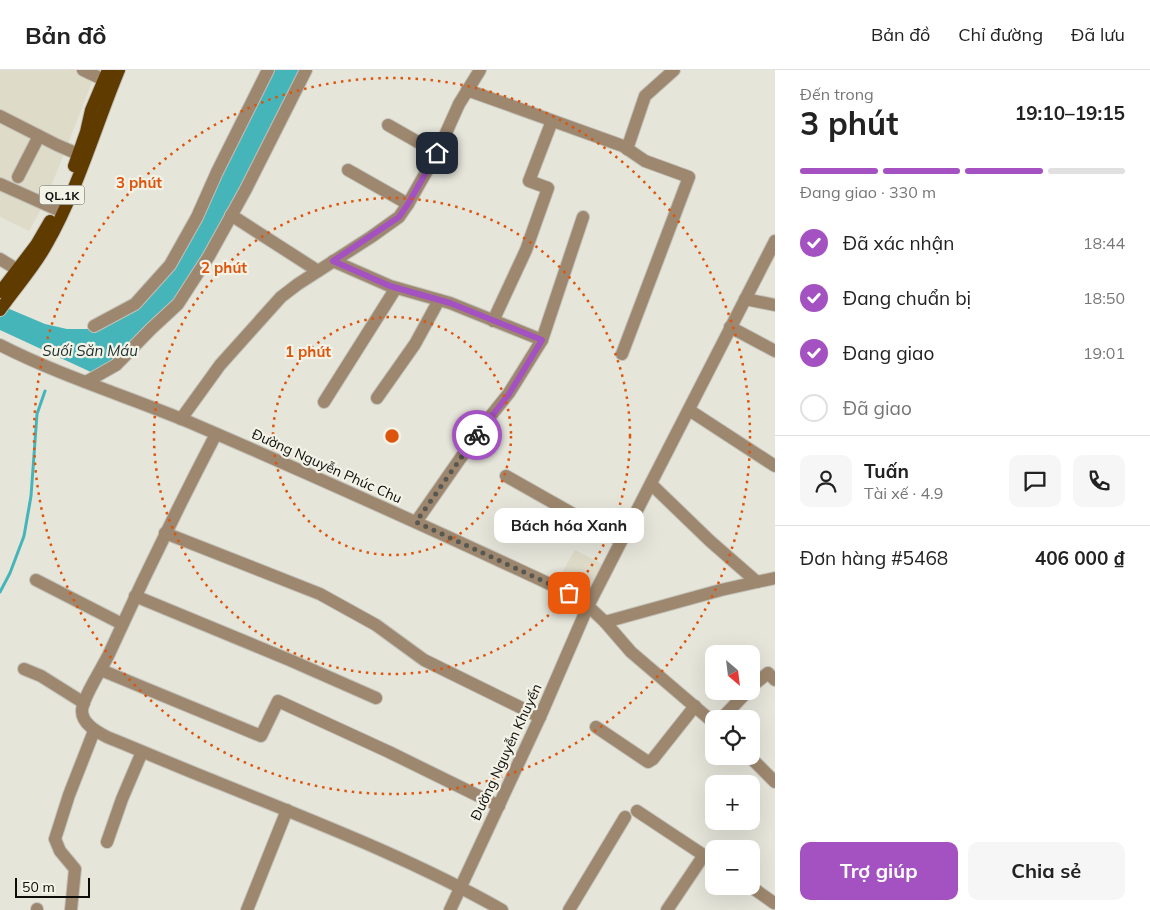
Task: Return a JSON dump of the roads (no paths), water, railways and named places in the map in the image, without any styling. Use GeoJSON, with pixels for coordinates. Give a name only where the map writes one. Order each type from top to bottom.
{"type":"FeatureCollection","features":[{"type":"Feature","properties":{"kind":"main road","name":"QL.1K"},"geometry":{"type":"LineString","coordinates":[[0,310],[4,293],[36,245],[56,209],[67,185],[92,110],[107,83],[119,70]]}},
{"type":"Feature","properties":{"kind":"main road","name":"QL.1K"},"geometry":{"type":"LineString","coordinates":[[4,293],[32,269],[52,236],[86,158],[107,83]]}},
{"type":"Feature","properties":{"kind":"street"},"geometry":{"type":"LineString","coordinates":[[82,70],[107,83]]}},
{"type":"Feature","properties":{"kind":"street"},"geometry":{"type":"LineString","coordinates":[[94,326],[135,304],[170,265],[197,217],[268,70]]}},
{"type":"Feature","properties":{"kind":"street"},"geometry":{"type":"LineString","coordinates":[[86,382],[116,365],[178,304],[209,256],[306,70]]}},
{"type":"Feature","properties":{"kind":"street"},"geometry":{"type":"LineString","coordinates":[[181,419],[220,366],[266,312],[291,289],[393,222],[408,204],[437,153],[459,104],[480,70]]}},
{"type":"Feature","properties":{"kind":"street"},"geometry":{"type":"LineString","coordinates":[[627,149],[645,96],[674,70]]}},
{"type":"Feature","properties":{"kind":"street"},"geometry":{"type":"LineString","coordinates":[[467,90],[627,149],[645,161],[689,177],[622,354]]}},
{"type":"Feature","properties":{"kind":"street"},"geometry":{"type":"LineString","coordinates":[[0,116],[78,154]]}},
{"type":"Feature","properties":{"kind":"street"},"geometry":{"type":"LineString","coordinates":[[493,321],[526,250],[548,188],[529,181],[552,121]]}},
{"type":"Feature","properties":{"kind":"street"},"geometry":{"type":"LineString","coordinates":[[388,125],[437,153]]}},
{"type":"Feature","properties":{"kind":"street"},"geometry":{"type":"LineString","coordinates":[[18,178],[40,136]]}},
{"type":"Feature","properties":{"kind":"street"},"geometry":{"type":"LineString","coordinates":[[348,170],[408,204]]}},
{"type":"Feature","properties":{"kind":"street"},"geometry":{"type":"LineString","coordinates":[[0,184],[56,209]]}},
{"type":"Feature","properties":{"kind":"street"},"geometry":{"type":"LineString","coordinates":[[231,215],[318,271]]}},
{"type":"Feature","properties":{"kind":"street"},"geometry":{"type":"LineString","coordinates":[[416,522],[485,422],[509,394],[542,340],[583,217]]}},
{"type":"Feature","properties":{"kind":"street","name":"Đường Nguyễn Khuyến"},"geometry":{"type":"LineString","coordinates":[[450,910],[540,717],[588,606],[775,241]]}},
{"type":"Feature","properties":{"kind":"street"},"geometry":{"type":"LineString","coordinates":[[0,260],[18,270]]}},
{"type":"Feature","properties":{"kind":"street"},"geometry":{"type":"LineString","coordinates":[[333,261],[396,288],[439,300],[542,340]]}},
{"type":"Feature","properties":{"kind":"street"},"geometry":{"type":"LineString","coordinates":[[324,402],[396,288]]}},
{"type":"Feature","properties":{"kind":"street"},"geometry":{"type":"LineString","coordinates":[[745,299],[775,305]]}},
{"type":"Feature","properties":{"kind":"street"},"geometry":{"type":"LineString","coordinates":[[377,398],[415,344],[439,300]]}},
{"type":"Feature","properties":{"kind":"street"},"geometry":{"type":"LineString","coordinates":[[730,327],[775,351]]}},
{"type":"Feature","properties":{"kind":"street","name":"Đường Nguyễn Phúc Chu"},"geometry":{"type":"LineString","coordinates":[[0,345],[64,374],[216,434],[416,522],[569,593],[588,606],[631,652],[705,715]]}},
{"type":"Feature","properties":{"kind":"street"},"geometry":{"type":"LineString","coordinates":[[689,410],[775,466]]}},
{"type":"Feature","properties":{"kind":"street"},"geometry":{"type":"LineString","coordinates":[[216,434],[165,533],[84,703],[82,712],[84,718],[94,731],[287,810],[461,886],[502,910]]}},
{"type":"Feature","properties":{"kind":"street"},"geometry":{"type":"LineString","coordinates":[[506,476],[621,541]]}},
{"type":"Feature","properties":{"kind":"street"},"geometry":{"type":"LineString","coordinates":[[651,484],[710,541],[757,582]]}},
{"type":"Feature","properties":{"kind":"street"},"geometry":{"type":"LineString","coordinates":[[165,533],[320,594],[376,625],[424,660],[540,717]]}},
{"type":"Feature","properties":{"kind":"street"},"geometry":{"type":"LineString","coordinates":[[605,622],[721,590],[775,578]]}},
{"type":"Feature","properties":{"kind":"street"},"geometry":{"type":"LineString","coordinates":[[36,580],[122,624]]}},
{"type":"Feature","properties":{"kind":"street"},"geometry":{"type":"LineString","coordinates":[[135,596],[292,660],[376,698]]}},
{"type":"Feature","properties":{"kind":"street"},"geometry":{"type":"LineString","coordinates":[[24,669],[41,676],[84,703]]}},
{"type":"Feature","properties":{"kind":"street"},"geometry":{"type":"LineString","coordinates":[[101,670],[261,736],[278,701],[389,752],[499,806]]}},
{"type":"Feature","properties":{"kind":"street"},"geometry":{"type":"LineString","coordinates":[[760,679],[768,672],[775,680]]}},
{"type":"Feature","properties":{"kind":"street"},"geometry":{"type":"LineString","coordinates":[[730,710],[739,700]]}},
{"type":"Feature","properties":{"kind":"street"},"geometry":{"type":"LineString","coordinates":[[596,727],[648,762],[653,759],[695,706]]}},
{"type":"Feature","properties":{"kind":"street"},"geometry":{"type":"LineString","coordinates":[[72,910],[75,869],[60,851],[55,839],[69,795],[94,731]]}},
{"type":"Feature","properties":{"kind":"street"},"geometry":{"type":"LineString","coordinates":[[107,842],[122,799],[142,752]]}},
{"type":"Feature","properties":{"kind":"street"},"geometry":{"type":"LineString","coordinates":[[758,765],[775,782]]}},
{"type":"Feature","properties":{"kind":"street"},"geometry":{"type":"LineString","coordinates":[[247,910],[287,810]]}},
{"type":"Feature","properties":{"kind":"street"},"geometry":{"type":"LineString","coordinates":[[637,811],[705,855]]}},
{"type":"Feature","properties":{"kind":"street"},"geometry":{"type":"LineString","coordinates":[[569,910],[625,817]]}},
{"type":"Feature","properties":{"kind":"street"},"geometry":{"type":"LineString","coordinates":[[667,910],[705,863]]}},
{"type":"Feature","properties":{"kind":"street"},"geometry":{"type":"LineString","coordinates":[[760,894],[773,905]]}},
{"type":"Feature","properties":{"kind":"water","name":"Suối Săn Máu"},"geometry":{"type":"Polygon","coordinates":[[[271,70],[302,70],[228,214],[175,302],[114,361],[93,373],[0,330],[0,305],[45,324],[67,329],[94,329],[173,267],[271,70]]]}},
{"type":"Feature","properties":{"kind":"waterway","name":"Suối Săn Máu"},"geometry":{"type":"LineString","coordinates":[[0,592],[10,573],[24,536],[31,496],[37,414],[45,391]]}},
{"type":"Feature","properties":{"kind":"place","name":"Bách hóa Xanh"},"geometry":{"type":"Point","coordinates":[569,593]}}]}
